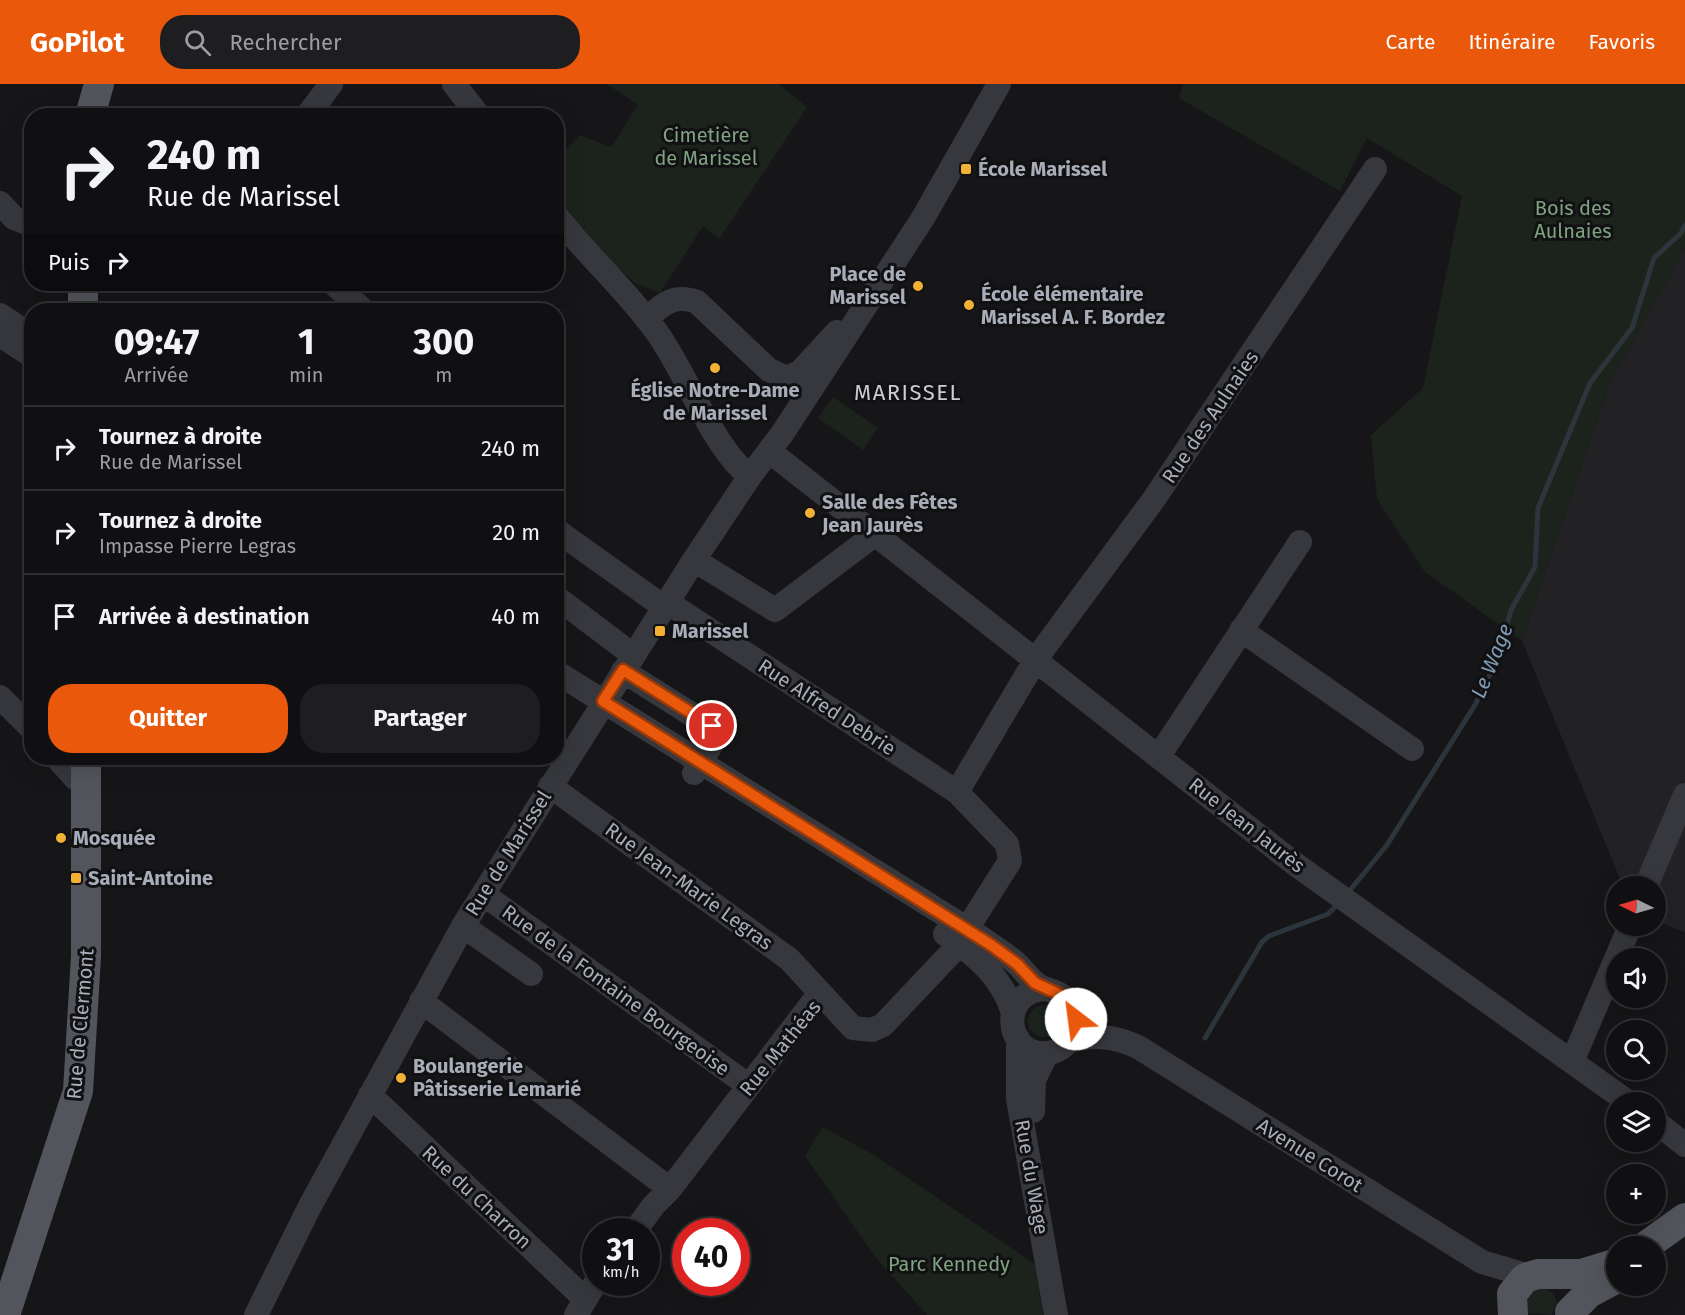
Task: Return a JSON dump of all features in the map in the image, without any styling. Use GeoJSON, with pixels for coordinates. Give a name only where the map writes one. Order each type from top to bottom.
{"type":"FeatureCollection","features":[{"type":"Feature","properties":{"kind":"main road"},"geometry":{"type":"LineString","coordinates":[[92,108],[99,84]]}},
{"type":"Feature","properties":{"kind":"main road","name":"Rue de Clermont"},"geometry":{"type":"LineString","coordinates":[[5,1315],[78,1090],[86,956],[86,769]]}},
{"type":"Feature","properties":{"kind":"main road"},"geometry":{"type":"LineString","coordinates":[[1512,1309],[1516,1287],[1540,1276],[1581,1274],[1606,1266]]}},
{"type":"Feature","properties":{"kind":"main road"},"geometry":{"type":"LineString","coordinates":[[1540,1276],[1560,1281],[1569,1293],[1570,1314]]}},
{"type":"Feature","properties":{"kind":"main road"},"geometry":{"type":"LineString","coordinates":[[1570,1314],[1589,1293],[1606,1284]]}},
{"type":"Feature","properties":{"kind":"street"},"geometry":{"type":"LineString","coordinates":[[313,108],[331,84]]}},
{"type":"Feature","properties":{"kind":"street"},"geometry":{"type":"LineString","coordinates":[[454,84],[473,108]]}},
{"type":"Feature","properties":{"kind":"street","name":"Rue de Marissel"},"geometry":{"type":"LineString","coordinates":[[564,764],[694,560],[856,323],[923,218],[999,84]]}},
{"type":"Feature","properties":{"kind":"street","name":"Rue des Aulnaies"},"geometry":{"type":"LineString","coordinates":[[1036,659],[1154,499],[1375,169]]}},
{"type":"Feature","properties":{"kind":"street"},"geometry":{"type":"LineString","coordinates":[[0,203],[14,218],[24,222]]}},
{"type":"Feature","properties":{"kind":"street"},"geometry":{"type":"LineString","coordinates":[[564,224],[655,311],[670,350],[729,455],[750,476]]}},
{"type":"Feature","properties":{"kind":"street"},"geometry":{"type":"LineString","coordinates":[[341,291],[355,303]]}},
{"type":"Feature","properties":{"kind":"street","name":"Rue de Marissel"},"geometry":{"type":"LineString","coordinates":[[655,311],[674,299],[697,302],[775,375],[787,378],[796,375],[835,333],[856,323]]}},
{"type":"Feature","properties":{"kind":"street"},"geometry":{"type":"LineString","coordinates":[[0,315],[24,331]]}},
{"type":"Feature","properties":{"kind":"street"},"geometry":{"type":"LineString","coordinates":[[0,335],[24,351]]}},
{"type":"Feature","properties":{"kind":"street","name":"Rue Jean Jaurès"},"geometry":{"type":"LineString","coordinates":[[770,451],[1343,899],[1614,1092]]}},
{"type":"Feature","properties":{"kind":"street"},"geometry":{"type":"LineString","coordinates":[[694,560],[775,610],[877,533]]}},
{"type":"Feature","properties":{"kind":"street","name":"Rue Alfred Debrie"},"geometry":{"type":"LineString","coordinates":[[564,535],[957,792]]}},
{"type":"Feature","properties":{"kind":"street"},"geometry":{"type":"LineString","coordinates":[[1159,756],[1299,542]]}},
{"type":"Feature","properties":{"kind":"street"},"geometry":{"type":"LineString","coordinates":[[564,604],[628,663],[712,726],[715,739],[697,768]]}},
{"type":"Feature","properties":{"kind":"street"},"geometry":{"type":"LineString","coordinates":[[1241,630],[1412,749]]}},
{"type":"Feature","properties":{"kind":"street"},"geometry":{"type":"LineString","coordinates":[[957,792],[1036,659]]}},
{"type":"Feature","properties":{"kind":"street","name":"Avenue Corot"},"geometry":{"type":"LineString","coordinates":[[564,679],[599,708],[962,936],[1011,959],[1035,983],[1065,997],[1074,1010],[1108,1023],[1138,1047],[1482,1262],[1502,1284],[1512,1309]]}},
{"type":"Feature","properties":{"kind":"street","name":"Avenue Corot"},"geometry":{"type":"LineString","coordinates":[[564,694],[599,708]]}},
{"type":"Feature","properties":{"kind":"street"},"geometry":{"type":"LineString","coordinates":[[0,697],[24,721]]}},
{"type":"Feature","properties":{"kind":"street"},"geometry":{"type":"LineString","coordinates":[[63,765],[76,779],[86,769]]}},
{"type":"Feature","properties":{"kind":"street","name":"Rue de Marissel"},"geometry":{"type":"LineString","coordinates":[[256,1315],[292,1240],[421,1001],[463,926],[563,765]]}},
{"type":"Feature","properties":{"kind":"street","name":"Rue Jean-Marie Legras"},"geometry":{"type":"LineString","coordinates":[[550,786],[789,959],[808,978],[819,994]]}},
{"type":"Feature","properties":{"kind":"street","name":"Rue Mathéas"},"geometry":{"type":"LineString","coordinates":[[644,1218],[670,1189],[819,994],[853,1028],[865,1031],[883,1025],[941,965],[1008,865],[1010,851],[1007,844],[957,792]]}},
{"type":"Feature","properties":{"kind":"street"},"geometry":{"type":"LineString","coordinates":[[1650,876],[1685,795]]}},
{"type":"Feature","properties":{"kind":"street","name":"Rue de la Fontaine Bourgeoise"},"geometry":{"type":"LineString","coordinates":[[483,894],[749,1086]]}},
{"type":"Feature","properties":{"kind":"street"},"geometry":{"type":"LineString","coordinates":[[463,926],[531,974]]}},
{"type":"Feature","properties":{"kind":"street","name":"Avenue Corot"},"geometry":{"type":"LineString","coordinates":[[962,936],[1005,990],[1013,1013],[1012,1026],[1018,1039]]}},
{"type":"Feature","properties":{"kind":"street"},"geometry":{"type":"LineString","coordinates":[[1572,1062],[1626,936]]}},
{"type":"Feature","properties":{"kind":"street"},"geometry":{"type":"LineString","coordinates":[[1013,1013],[1023,997],[1046,989]]}},
{"type":"Feature","properties":{"kind":"street"},"geometry":{"type":"LineString","coordinates":[[421,1001],[670,1189]]}},
{"type":"Feature","properties":{"kind":"street"},"geometry":{"type":"LineString","coordinates":[[1069,1041],[1075,1028],[1074,1010]]}},
{"type":"Feature","properties":{"kind":"street","name":"Avenue Corot"},"geometry":{"type":"LineString","coordinates":[[1047,1053],[1057,1050],[1069,1041],[1100,1036],[1138,1047]]}},
{"type":"Feature","properties":{"kind":"street"},"geometry":{"type":"LineString","coordinates":[[1018,1039],[1033,1051],[1047,1053]]}},
{"type":"Feature","properties":{"kind":"street","name":"Rue du Wage"},"geometry":{"type":"LineString","coordinates":[[1018,1039],[1018,1099],[1056,1315]]}},
{"type":"Feature","properties":{"kind":"street","name":"Rue du Wage"},"geometry":{"type":"LineString","coordinates":[[1047,1053],[1034,1080],[1032,1102],[1067,1315]]}},
{"type":"Feature","properties":{"kind":"street","name":"Rue du Charron"},"geometry":{"type":"LineString","coordinates":[[370,1095],[586,1299]]}},
{"type":"Feature","properties":{"kind":"street"},"geometry":{"type":"LineString","coordinates":[[1666,1130],[1685,1145]]}},
{"type":"Feature","properties":{"kind":"street","name":"Avenue Corot"},"geometry":{"type":"LineString","coordinates":[[1482,1262],[1540,1276]]}},
{"type":"Feature","properties":{"kind":"shaded area"},"geometry":{"type":"Polygon","coordinates":[[[1685,248],[1685,932],[1666,925],[1666,876],[1619,876],[1522,641],[1610,382],[1685,248]]]}},
{"type":"Feature","properties":{"kind":"green space","name":"Cimetière de Marissel"},"geometry":{"type":"Polygon","coordinates":[[[607,84],[779,84],[807,107],[719,239],[703,226],[660,293],[635,283],[564,220],[564,152],[580,135],[611,147],[638,105],[607,84]]]}},
{"type":"Feature","properties":{"kind":"green space","name":"Bois des Aulnaies"},"geometry":{"type":"Polygon","coordinates":[[[1183,84],[1685,84],[1685,248],[1610,382],[1522,641],[1424,571],[1377,499],[1371,435],[1423,388],[1462,196],[1367,138],[1340,191],[1179,98],[1183,84]]]}},
{"type":"Feature","properties":{"kind":"green space"},"geometry":{"type":"Polygon","coordinates":[[[833,397],[878,428],[863,450],[818,418],[833,397]]]}},
{"type":"Feature","properties":{"kind":"green space"},"geometry":{"type":"Polygon","coordinates":[[[1044,1005],[1055,1010],[1060,1021],[1055,1032],[1044,1037],[1033,1032],[1028,1021],[1033,1010],[1044,1005]]]}},
{"type":"Feature","properties":{"kind":"green space","name":"Parc Kennedy"},"geometry":{"type":"Polygon","coordinates":[[[823,1127],[874,1155],[1035,1264],[1043,1315],[927,1315],[876,1258],[805,1156],[823,1127]]]}},
{"type":"Feature","properties":{"kind":"green space"},"geometry":{"type":"Polygon","coordinates":[[[1538,1288],[1548,1290],[1555,1296],[1557,1303],[1552,1315],[1528,1313],[1527,1296],[1538,1288]]]}},
{"type":"Feature","properties":{"kind":"waterway","name":"Le Wage"},"geometry":{"type":"LineString","coordinates":[[1347,894],[1387,845],[1475,705],[1498,658],[1511,610],[1535,567],[1538,508],[1590,383],[1632,328],[1654,258],[1681,233],[1685,225]]}},
{"type":"Feature","properties":{"kind":"waterway","name":"Le Wage"},"geometry":{"type":"LineString","coordinates":[[1205,1038],[1262,942],[1269,936],[1328,914],[1339,903]]}},
{"type":"Feature","properties":{"kind":"place","name":"École Marissel"},"geometry":{"type":"Point","coordinates":[966,169]}},
{"type":"Feature","properties":{"kind":"place","name":"Place de Marissel"},"geometry":{"type":"Point","coordinates":[918,286]}},
{"type":"Feature","properties":{"kind":"place","name":"École élémentaire Marissel A. F. Bordez"},"geometry":{"type":"Point","coordinates":[969,305]}},
{"type":"Feature","properties":{"kind":"place","name":"Église Notre-Dame de Marissel"},"geometry":{"type":"Point","coordinates":[715,368]}},
{"type":"Feature","properties":{"kind":"place","name":"Salle des Fêtes Jean Jaurès"},"geometry":{"type":"Point","coordinates":[810,513]}},
{"type":"Feature","properties":{"kind":"place","name":"Marissel"},"geometry":{"type":"Point","coordinates":[660,631]}},
{"type":"Feature","properties":{"kind":"place","name":"Mosquée"},"geometry":{"type":"Point","coordinates":[61,838]}},
{"type":"Feature","properties":{"kind":"place","name":"Saint-Antoine"},"geometry":{"type":"Point","coordinates":[76,878]}},
{"type":"Feature","properties":{"kind":"place","name":"Boulangerie Pâtisserie Lemarié"},"geometry":{"type":"Point","coordinates":[401,1078]}},
{"type":"Feature","properties":{"kind":"district","name":"MARISSEL"},"geometry":{"type":"Point","coordinates":[908,392]}},
{"type":"Feature","properties":{"kind":"route"},"geometry":{"type":"LineString","coordinates":[[712,726],[623,670],[603,701],[893,885],[966,928],[1017,964],[1035,983],[1065,997],[1072,1005],[1076,1019]]}}]}
